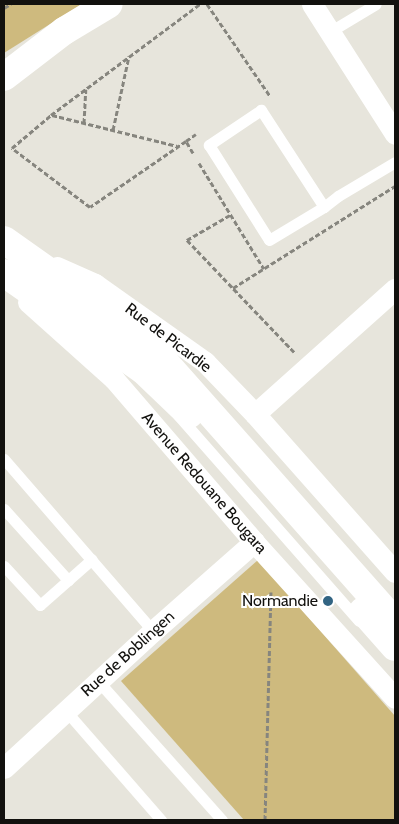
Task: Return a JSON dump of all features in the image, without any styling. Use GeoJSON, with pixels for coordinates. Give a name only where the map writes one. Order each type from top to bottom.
{"type":"FeatureCollection","features":[{"type":"Feature","properties":{"kind":"main road"},"geometry":{"type":"LineString","coordinates":[[4,77],[64,31],[110,4]]}},
{"type":"Feature","properties":{"kind":"main road"},"geometry":{"type":"LineString","coordinates":[[5,243],[130,330],[164,361],[395,622]]}},
{"type":"Feature","properties":{"kind":"main road","name":"Avenue Redouane Bougara"},"geometry":{"type":"LineString","coordinates":[[4,275],[144,370],[192,417],[395,647]]}},
{"type":"Feature","properties":{"kind":"street"},"geometry":{"type":"LineString","coordinates":[[312,4],[395,134]]}},
{"type":"Feature","properties":{"kind":"street","name":"Rue de Picardie"},"geometry":{"type":"LineString","coordinates":[[5,243],[95,284],[205,362],[255,414],[395,572]]}},
{"type":"Feature","properties":{"kind":"street","name":"Avenue Redouane Bougara"},"geometry":{"type":"LineString","coordinates":[[4,275],[30,304],[114,379],[254,542],[395,698]]}},
{"type":"Feature","properties":{"kind":"street"},"geometry":{"type":"LineString","coordinates":[[255,414],[395,289]]}},
{"type":"Feature","properties":{"kind":"street","name":"Rue de Boblingen"},"geometry":{"type":"LineString","coordinates":[[4,768],[153,631],[254,542]]}},
{"type":"Feature","properties":{"kind":"lane"},"geometry":{"type":"LineString","coordinates":[[331,31],[376,4]]}},
{"type":"Feature","properties":{"kind":"lane"},"geometry":{"type":"LineString","coordinates":[[324,207],[261,110],[208,145],[268,240],[324,207],[395,162]]}},
{"type":"Feature","properties":{"kind":"lane"},"geometry":{"type":"LineString","coordinates":[[144,370],[210,454],[395,661]]}},
{"type":"Feature","properties":{"kind":"lane"},"geometry":{"type":"LineString","coordinates":[[199,401],[218,408],[395,609]]}},
{"type":"Feature","properties":{"kind":"lane"},"geometry":{"type":"LineString","coordinates":[[4,458],[153,631]]}},
{"type":"Feature","properties":{"kind":"lane"},"geometry":{"type":"LineString","coordinates":[[4,510],[68,580]]}},
{"type":"Feature","properties":{"kind":"lane"},"geometry":{"type":"LineString","coordinates":[[4,566],[40,605],[92,559]]}},
{"type":"Feature","properties":{"kind":"lane"},"geometry":{"type":"LineString","coordinates":[[99,682],[222,820]]}},
{"type":"Feature","properties":{"kind":"lane"},"geometry":{"type":"LineString","coordinates":[[66,711],[161,820]]}},
{"type":"Feature","properties":{"kind":"path"},"geometry":{"type":"LineString","coordinates":[[4,8],[11,4]]}},
{"type":"Feature","properties":{"kind":"path"},"geometry":{"type":"LineString","coordinates":[[200,4],[86,88],[12,148],[90,207],[186,141],[229,215],[264,269]]}},
{"type":"Feature","properties":{"kind":"path"},"geometry":{"type":"LineString","coordinates":[[113,130],[129,56]]}},
{"type":"Feature","properties":{"kind":"path"},"geometry":{"type":"LineString","coordinates":[[84,123],[86,88]]}},
{"type":"Feature","properties":{"kind":"path"},"geometry":{"type":"LineString","coordinates":[[51,115],[177,147]]}},
{"type":"Feature","properties":{"kind":"path"},"geometry":{"type":"LineString","coordinates":[[233,288],[395,186]]}},
{"type":"Feature","properties":{"kind":"path"},"geometry":{"type":"LineString","coordinates":[[246,205],[187,240],[308,366]]}},
{"type":"Feature","properties":{"kind":"path"},"geometry":{"type":"LineString","coordinates":[[265,820],[271,591],[281,572]]}},
{"type":"Feature","properties":{"kind":"shaded area"},"geometry":{"type":"Polygon","coordinates":[[[4,4],[82,4],[4,53],[4,4]]]}},
{"type":"Feature","properties":{"kind":"shaded area"},"geometry":{"type":"Polygon","coordinates":[[[258,560],[395,716],[395,820],[244,820],[121,681],[258,560]]]}},
{"type":"Feature","properties":{"kind":"place","name":"Normandie"},"geometry":{"type":"Point","coordinates":[328,601]}}]}
